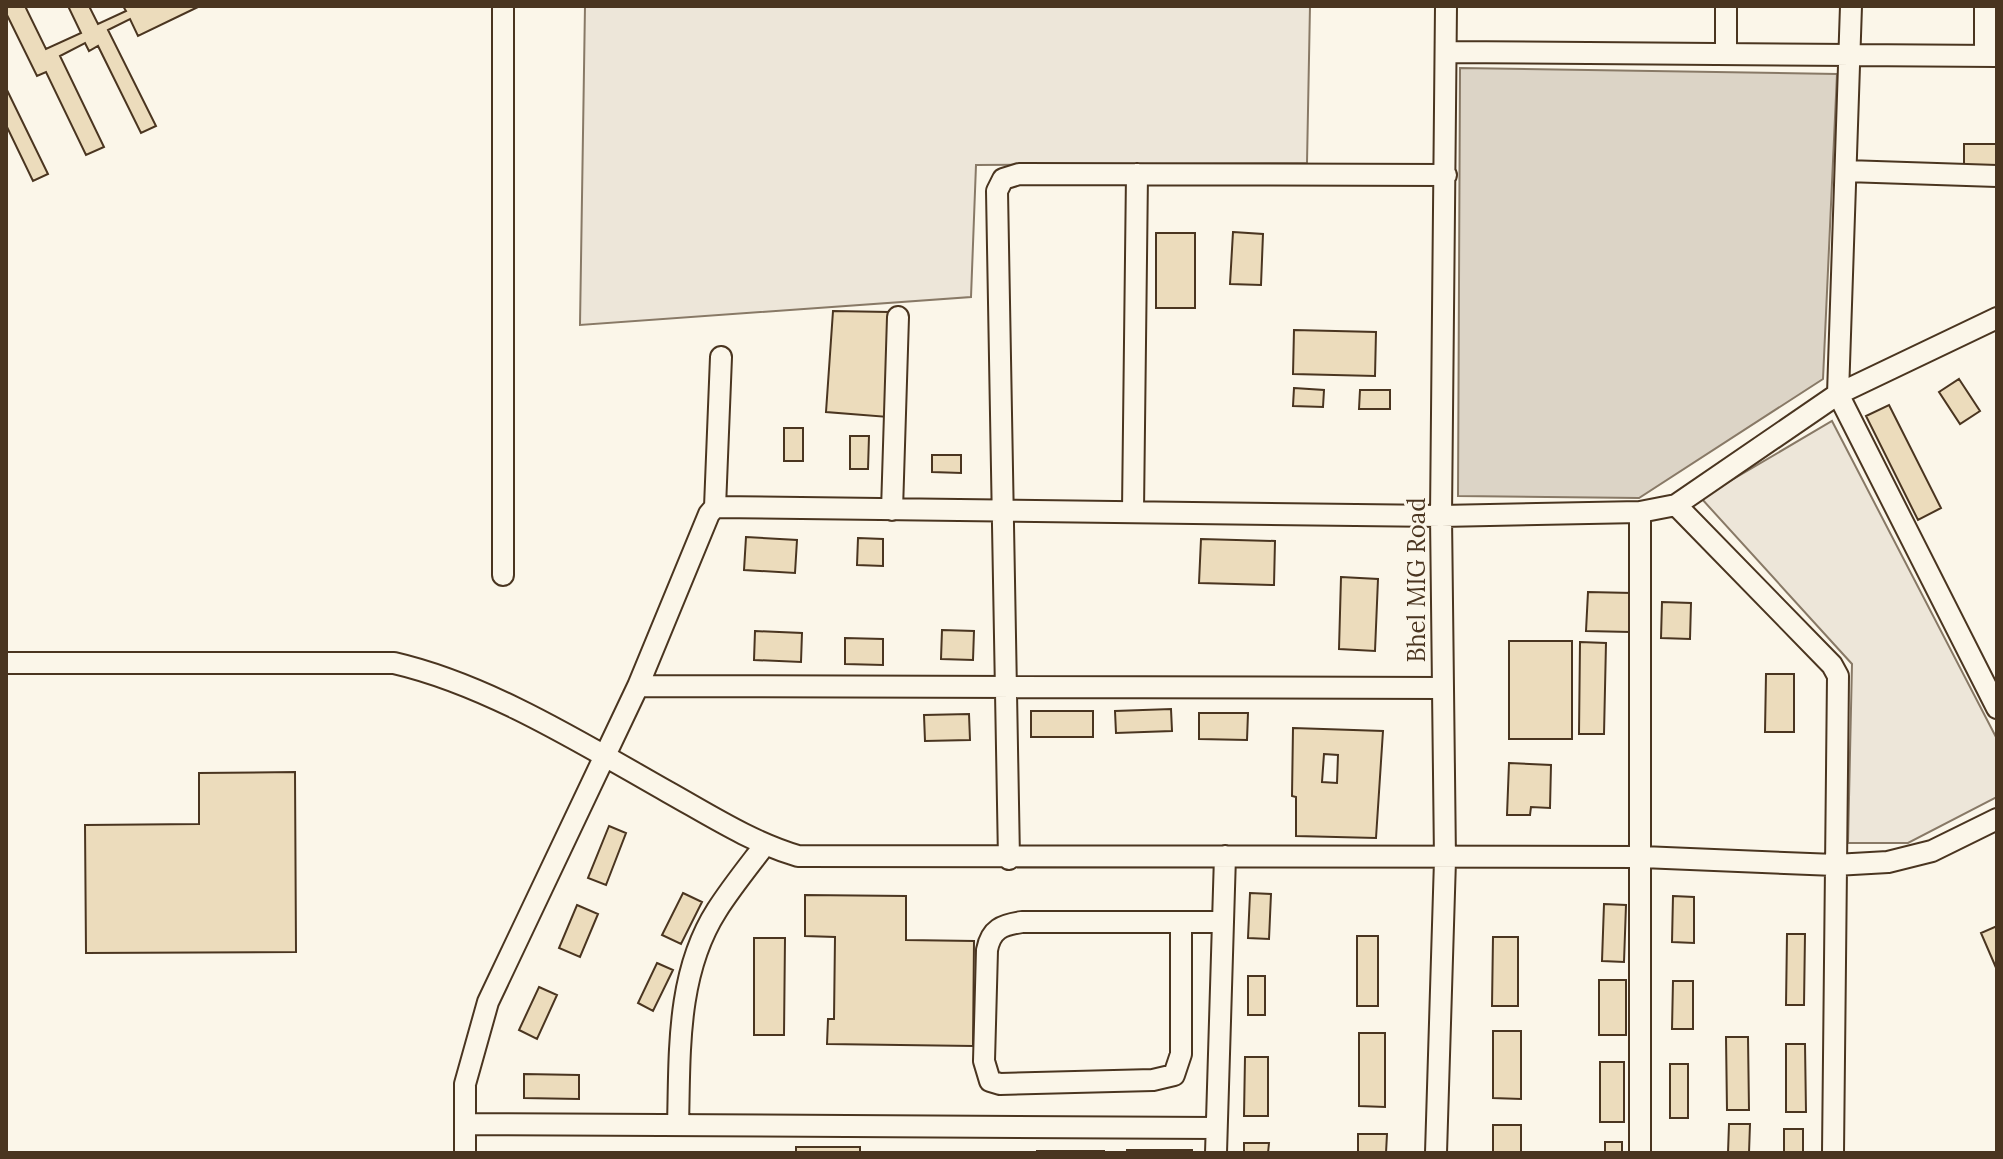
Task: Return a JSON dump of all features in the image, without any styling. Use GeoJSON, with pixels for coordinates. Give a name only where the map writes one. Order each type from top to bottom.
{"type":"FeatureCollection","features":[{"type":"Feature","properties":{"kind":"street"},"geometry":{"type":"LineString","coordinates":[[503,6],[503,575]]}},
{"type":"Feature","properties":{"kind":"street","name":"Bhel MIG Road"},"geometry":{"type":"LineString","coordinates":[[1436,1153],[1445,860],[1441,516],[1446,6]]}},
{"type":"Feature","properties":{"kind":"street"},"geometry":{"type":"LineString","coordinates":[[1726,6],[1726,54]]}},
{"type":"Feature","properties":{"kind":"street"},"geometry":{"type":"LineString","coordinates":[[1851,6],[1838,394],[1989,676],[1997,708]]}},
{"type":"Feature","properties":{"kind":"street"},"geometry":{"type":"LineString","coordinates":[[1446,52],[1991,56],[1985,6]]}},
{"type":"Feature","properties":{"kind":"street"},"geometry":{"type":"LineString","coordinates":[[1846,171],[1997,176]]}},
{"type":"Feature","properties":{"kind":"street"},"geometry":{"type":"LineString","coordinates":[[1009,859],[997,191],[1003,179],[1019,174],[1446,175]]}},
{"type":"Feature","properties":{"kind":"street"},"geometry":{"type":"LineString","coordinates":[[1133,511],[1137,174]]}},
{"type":"Feature","properties":{"kind":"street"},"geometry":{"type":"LineString","coordinates":[[892,510],[898,317]]}},
{"type":"Feature","properties":{"kind":"street"},"geometry":{"type":"LineString","coordinates":[[715,507],[1441,516],[1640,512],[1676,505],[1838,394],[1997,318]]}},
{"type":"Feature","properties":{"kind":"street"},"geometry":{"type":"LineString","coordinates":[[465,1153],[465,1084],[488,1002],[638,686],[709,514],[715,507],[721,357]]}},
{"type":"Feature","properties":{"kind":"street"},"geometry":{"type":"LineString","coordinates":[[1676,505],[1832,665],[1838,676],[1833,1153]]}},
{"type":"Feature","properties":{"kind":"street"},"geometry":{"type":"LineString","coordinates":[[1640,512],[1640,1153]]}},
{"type":"Feature","properties":{"kind":"street"},"geometry":{"type":"LineString","coordinates":[[6,663],[394,663],[442,674],[603,755],[764,846],[798,856],[1009,859],[1225,856],[1445,860],[1642,857],[1835,865],[1888,862],[1932,851],[1997,819]]}},
{"type":"Feature","properties":{"kind":"street"},"geometry":{"type":"LineString","coordinates":[[638,686],[1442,688]]}},
{"type":"Feature","properties":{"kind":"street"},"geometry":{"type":"LineString","coordinates":[[678,1125],[682,1007],[696,957],[715,912],[764,846]]}},
{"type":"Feature","properties":{"kind":"street"},"geometry":{"type":"LineString","coordinates":[[1216,1153],[1225,856]]}},
{"type":"Feature","properties":{"kind":"street"},"geometry":{"type":"LineString","coordinates":[[1181,922],[1181,1054],[1174,1075],[1153,1080],[1015,1084],[990,1081],[984,1061],[987,950],[990,936],[998,929],[1022,922],[1181,922],[1223,922]]}},
{"type":"Feature","properties":{"kind":"street"},"geometry":{"type":"LineString","coordinates":[[465,1124],[1216,1128]]}},
{"type":"Feature","properties":{"kind":"shaded area"},"geometry":{"type":"Polygon","coordinates":[[[585,6],[1310,6],[1307,163],[976,165],[971,297],[580,325],[585,6]]]}},
{"type":"Feature","properties":{"kind":"shaded area"},"geometry":{"type":"Polygon","coordinates":[[[1460,68],[1837,74],[1823,379],[1639,498],[1458,496],[1460,68]]]}},
{"type":"Feature","properties":{"kind":"shaded area"},"geometry":{"type":"Polygon","coordinates":[[[1832,421],[1997,739],[1997,797],[1908,843],[1848,843],[1852,664],[1701,498],[1832,421]]]}},
{"type":"Feature","properties":{"kind":"building"},"geometry":{"type":"Polygon","coordinates":[[[6,6],[25,6],[46,49],[81,33],[68,6],[89,6],[98,24],[126,11],[123,6],[200,6],[138,36],[130,19],[108,30],[156,126],[141,133],[98,46],[89,51],[85,43],[60,56],[104,147],[86,155],[46,72],[37,76],[6,13],[6,6]]]}},
{"type":"Feature","properties":{"kind":"building"},"geometry":{"type":"Polygon","coordinates":[[[6,88],[48,174],[33,181],[6,125],[6,88]]]}},
{"type":"Feature","properties":{"kind":"building"},"geometry":{"type":"Polygon","coordinates":[[[1964,144],[1997,144],[1997,168],[1964,168],[1964,144]]]}},
{"type":"Feature","properties":{"kind":"building"},"geometry":{"type":"Polygon","coordinates":[[[1233,232],[1263,234],[1261,285],[1230,284],[1233,232]]]}},
{"type":"Feature","properties":{"kind":"building"},"geometry":{"type":"Polygon","coordinates":[[[1156,233],[1195,233],[1195,308],[1156,308],[1156,233]]]}},
{"type":"Feature","properties":{"kind":"building"},"geometry":{"type":"Polygon","coordinates":[[[833,311],[889,312],[888,417],[826,412],[833,311]]]}},
{"type":"Feature","properties":{"kind":"building"},"geometry":{"type":"Polygon","coordinates":[[[1294,330],[1376,332],[1375,376],[1293,374],[1294,330]]]}},
{"type":"Feature","properties":{"kind":"building"},"geometry":{"type":"Polygon","coordinates":[[[1959,379],[1980,411],[1960,424],[1939,392],[1959,379]]]}},
{"type":"Feature","properties":{"kind":"building"},"geometry":{"type":"Polygon","coordinates":[[[1294,388],[1324,390],[1323,407],[1293,406],[1294,388]]]}},
{"type":"Feature","properties":{"kind":"building"},"geometry":{"type":"Polygon","coordinates":[[[1360,390],[1390,390],[1390,409],[1359,409],[1360,390]]]}},
{"type":"Feature","properties":{"kind":"building"},"geometry":{"type":"Polygon","coordinates":[[[1889,405],[1941,508],[1918,520],[1866,416],[1889,405]]]}},
{"type":"Feature","properties":{"kind":"building"},"geometry":{"type":"Polygon","coordinates":[[[784,428],[803,428],[803,461],[784,461],[784,428]]]}},
{"type":"Feature","properties":{"kind":"building"},"geometry":{"type":"Polygon","coordinates":[[[850,436],[869,436],[868,469],[850,469],[850,436]]]}},
{"type":"Feature","properties":{"kind":"building"},"geometry":{"type":"Polygon","coordinates":[[[932,455],[961,455],[961,473],[932,472],[932,455]]]}},
{"type":"Feature","properties":{"kind":"building"},"geometry":{"type":"Polygon","coordinates":[[[746,537],[797,540],[795,573],[744,570],[746,537]]]}},
{"type":"Feature","properties":{"kind":"building"},"geometry":{"type":"Polygon","coordinates":[[[858,538],[883,539],[883,566],[857,565],[858,538]]]}},
{"type":"Feature","properties":{"kind":"building"},"geometry":{"type":"Polygon","coordinates":[[[1201,539],[1275,541],[1274,585],[1199,583],[1201,539]]]}},
{"type":"Feature","properties":{"kind":"building"},"geometry":{"type":"Polygon","coordinates":[[[1341,577],[1378,579],[1375,651],[1339,649],[1341,577]]]}},
{"type":"Feature","properties":{"kind":"building"},"geometry":{"type":"Polygon","coordinates":[[[1588,592],[1632,593],[1630,632],[1586,631],[1588,592]]]}},
{"type":"Feature","properties":{"kind":"building"},"geometry":{"type":"Polygon","coordinates":[[[1662,602],[1691,603],[1690,639],[1661,638],[1662,602]]]}},
{"type":"Feature","properties":{"kind":"building"},"geometry":{"type":"Polygon","coordinates":[[[942,630],[974,631],[973,660],[941,659],[942,630]]]}},
{"type":"Feature","properties":{"kind":"building"},"geometry":{"type":"Polygon","coordinates":[[[755,631],[802,633],[801,662],[754,660],[755,631]]]}},
{"type":"Feature","properties":{"kind":"building"},"geometry":{"type":"Polygon","coordinates":[[[845,638],[883,639],[883,665],[845,664],[845,638]]]}},
{"type":"Feature","properties":{"kind":"building"},"geometry":{"type":"Polygon","coordinates":[[[1509,641],[1572,641],[1572,739],[1509,739],[1509,641]]]}},
{"type":"Feature","properties":{"kind":"building"},"geometry":{"type":"Polygon","coordinates":[[[1580,642],[1606,643],[1604,734],[1579,734],[1580,642]]]}},
{"type":"Feature","properties":{"kind":"building"},"geometry":{"type":"Polygon","coordinates":[[[1766,674],[1794,674],[1794,732],[1765,732],[1766,674]]]}},
{"type":"Feature","properties":{"kind":"building"},"geometry":{"type":"Polygon","coordinates":[[[1171,709],[1172,731],[1116,733],[1115,711],[1171,709]]]}},
{"type":"Feature","properties":{"kind":"building"},"geometry":{"type":"Polygon","coordinates":[[[1031,711],[1093,711],[1093,737],[1031,737],[1031,711]]]}},
{"type":"Feature","properties":{"kind":"building"},"geometry":{"type":"Polygon","coordinates":[[[1199,713],[1248,713],[1247,740],[1199,739],[1199,713]]]}},
{"type":"Feature","properties":{"kind":"building"},"geometry":{"type":"Polygon","coordinates":[[[969,714],[970,740],[925,741],[924,715],[969,714]]]}},
{"type":"Feature","properties":{"kind":"building"},"geometry":{"type":"Polygon","coordinates":[[[1293,728],[1383,731],[1376,838],[1296,836],[1296,797],[1292,796],[1293,728]],[[1324,754],[1322,782],[1337,783],[1338,755],[1324,754]]]}},
{"type":"Feature","properties":{"kind":"building"},"geometry":{"type":"Polygon","coordinates":[[[1509,763],[1551,765],[1550,808],[1531,807],[1530,815],[1507,815],[1509,763]]]}},
{"type":"Feature","properties":{"kind":"building"},"geometry":{"type":"Polygon","coordinates":[[[295,772],[296,952],[86,953],[85,825],[199,824],[199,773],[295,772]]]}},
{"type":"Feature","properties":{"kind":"building"},"geometry":{"type":"Polygon","coordinates":[[[609,826],[626,833],[606,885],[588,878],[609,826]]]}},
{"type":"Feature","properties":{"kind":"building"},"geometry":{"type":"Polygon","coordinates":[[[683,893],[702,902],[681,944],[662,935],[683,893]]]}},
{"type":"Feature","properties":{"kind":"building"},"geometry":{"type":"Polygon","coordinates":[[[1250,893],[1271,894],[1269,939],[1248,938],[1250,893]]]}},
{"type":"Feature","properties":{"kind":"building"},"geometry":{"type":"Polygon","coordinates":[[[805,895],[906,896],[906,940],[974,941],[973,1046],[827,1044],[828,1019],[834,1019],[835,937],[805,936],[805,895]]]}},
{"type":"Feature","properties":{"kind":"building"},"geometry":{"type":"Polygon","coordinates":[[[1673,896],[1694,897],[1694,943],[1672,942],[1673,896]]]}},
{"type":"Feature","properties":{"kind":"building"},"geometry":{"type":"Polygon","coordinates":[[[1604,904],[1626,905],[1624,962],[1602,961],[1604,904]]]}},
{"type":"Feature","properties":{"kind":"building"},"geometry":{"type":"Polygon","coordinates":[[[577,905],[598,914],[580,957],[559,948],[577,905]]]}},
{"type":"Feature","properties":{"kind":"building"},"geometry":{"type":"Polygon","coordinates":[[[1997,926],[1997,970],[1981,933],[1997,926]]]}},
{"type":"Feature","properties":{"kind":"building"},"geometry":{"type":"Polygon","coordinates":[[[1787,934],[1805,934],[1804,1005],[1786,1005],[1787,934]]]}},
{"type":"Feature","properties":{"kind":"building"},"geometry":{"type":"Polygon","coordinates":[[[1357,936],[1378,936],[1378,1006],[1357,1006],[1357,936]]]}},
{"type":"Feature","properties":{"kind":"building"},"geometry":{"type":"Polygon","coordinates":[[[1493,937],[1518,937],[1518,1006],[1492,1006],[1493,937]]]}},
{"type":"Feature","properties":{"kind":"building"},"geometry":{"type":"Polygon","coordinates":[[[754,938],[785,938],[784,1035],[754,1035],[754,938]]]}},
{"type":"Feature","properties":{"kind":"building"},"geometry":{"type":"Polygon","coordinates":[[[657,963],[673,970],[653,1011],[638,1003],[657,963]]]}},
{"type":"Feature","properties":{"kind":"building"},"geometry":{"type":"Polygon","coordinates":[[[1248,976],[1265,976],[1265,1015],[1248,1015],[1248,976]]]}},
{"type":"Feature","properties":{"kind":"building"},"geometry":{"type":"Polygon","coordinates":[[[1599,980],[1626,980],[1626,1035],[1599,1035],[1599,980]]]}},
{"type":"Feature","properties":{"kind":"building"},"geometry":{"type":"Polygon","coordinates":[[[1673,981],[1693,981],[1693,1029],[1672,1029],[1673,981]]]}},
{"type":"Feature","properties":{"kind":"building"},"geometry":{"type":"Polygon","coordinates":[[[539,987],[557,995],[537,1039],[519,1030],[539,987]]]}},
{"type":"Feature","properties":{"kind":"building"},"geometry":{"type":"Polygon","coordinates":[[[1493,1031],[1521,1031],[1521,1099],[1493,1098],[1493,1031]]]}},
{"type":"Feature","properties":{"kind":"building"},"geometry":{"type":"Polygon","coordinates":[[[1359,1033],[1385,1033],[1385,1107],[1359,1106],[1359,1033]]]}},
{"type":"Feature","properties":{"kind":"building"},"geometry":{"type":"Polygon","coordinates":[[[1726,1037],[1748,1037],[1749,1110],[1727,1110],[1726,1037]]]}},
{"type":"Feature","properties":{"kind":"building"},"geometry":{"type":"Polygon","coordinates":[[[1786,1044],[1805,1044],[1806,1112],[1786,1112],[1786,1044]]]}},
{"type":"Feature","properties":{"kind":"building"},"geometry":{"type":"Polygon","coordinates":[[[1245,1057],[1268,1057],[1268,1116],[1244,1116],[1245,1057]]]}},
{"type":"Feature","properties":{"kind":"building"},"geometry":{"type":"Polygon","coordinates":[[[1600,1062],[1624,1062],[1624,1122],[1600,1122],[1600,1062]]]}},
{"type":"Feature","properties":{"kind":"building"},"geometry":{"type":"Polygon","coordinates":[[[1670,1064],[1688,1064],[1688,1118],[1670,1118],[1670,1064]]]}},
{"type":"Feature","properties":{"kind":"building"},"geometry":{"type":"Polygon","coordinates":[[[524,1074],[579,1075],[579,1099],[524,1098],[524,1074]]]}},
{"type":"Feature","properties":{"kind":"building"},"geometry":{"type":"Polygon","coordinates":[[[1729,1124],[1750,1124],[1749,1153],[1728,1153],[1729,1124]]]}},
{"type":"Feature","properties":{"kind":"building"},"geometry":{"type":"Polygon","coordinates":[[[1493,1125],[1521,1125],[1521,1153],[1493,1153],[1493,1125]]]}},
{"type":"Feature","properties":{"kind":"building"},"geometry":{"type":"Polygon","coordinates":[[[1784,1129],[1803,1129],[1803,1153],[1784,1153],[1784,1129]]]}},
{"type":"Feature","properties":{"kind":"building"},"geometry":{"type":"Polygon","coordinates":[[[1358,1134],[1387,1134],[1386,1153],[1358,1153],[1358,1134]]]}},
{"type":"Feature","properties":{"kind":"building"},"geometry":{"type":"Polygon","coordinates":[[[1605,1142],[1622,1142],[1622,1153],[1605,1153],[1605,1142]]]}},
{"type":"Feature","properties":{"kind":"building"},"geometry":{"type":"Polygon","coordinates":[[[1244,1143],[1269,1143],[1268,1153],[1244,1153],[1244,1143]]]}},
{"type":"Feature","properties":{"kind":"building"},"geometry":{"type":"Polygon","coordinates":[[[796,1147],[860,1147],[860,1153],[796,1153],[796,1147]]]}},
{"type":"Feature","properties":{"kind":"building"},"geometry":{"type":"Polygon","coordinates":[[[1127,1150],[1192,1150],[1192,1153],[1127,1153],[1127,1150]]]}},
{"type":"Feature","properties":{"kind":"building"},"geometry":{"type":"Polygon","coordinates":[[[1104,1151],[1104,1153],[1037,1153],[1104,1151]]]}}]}
